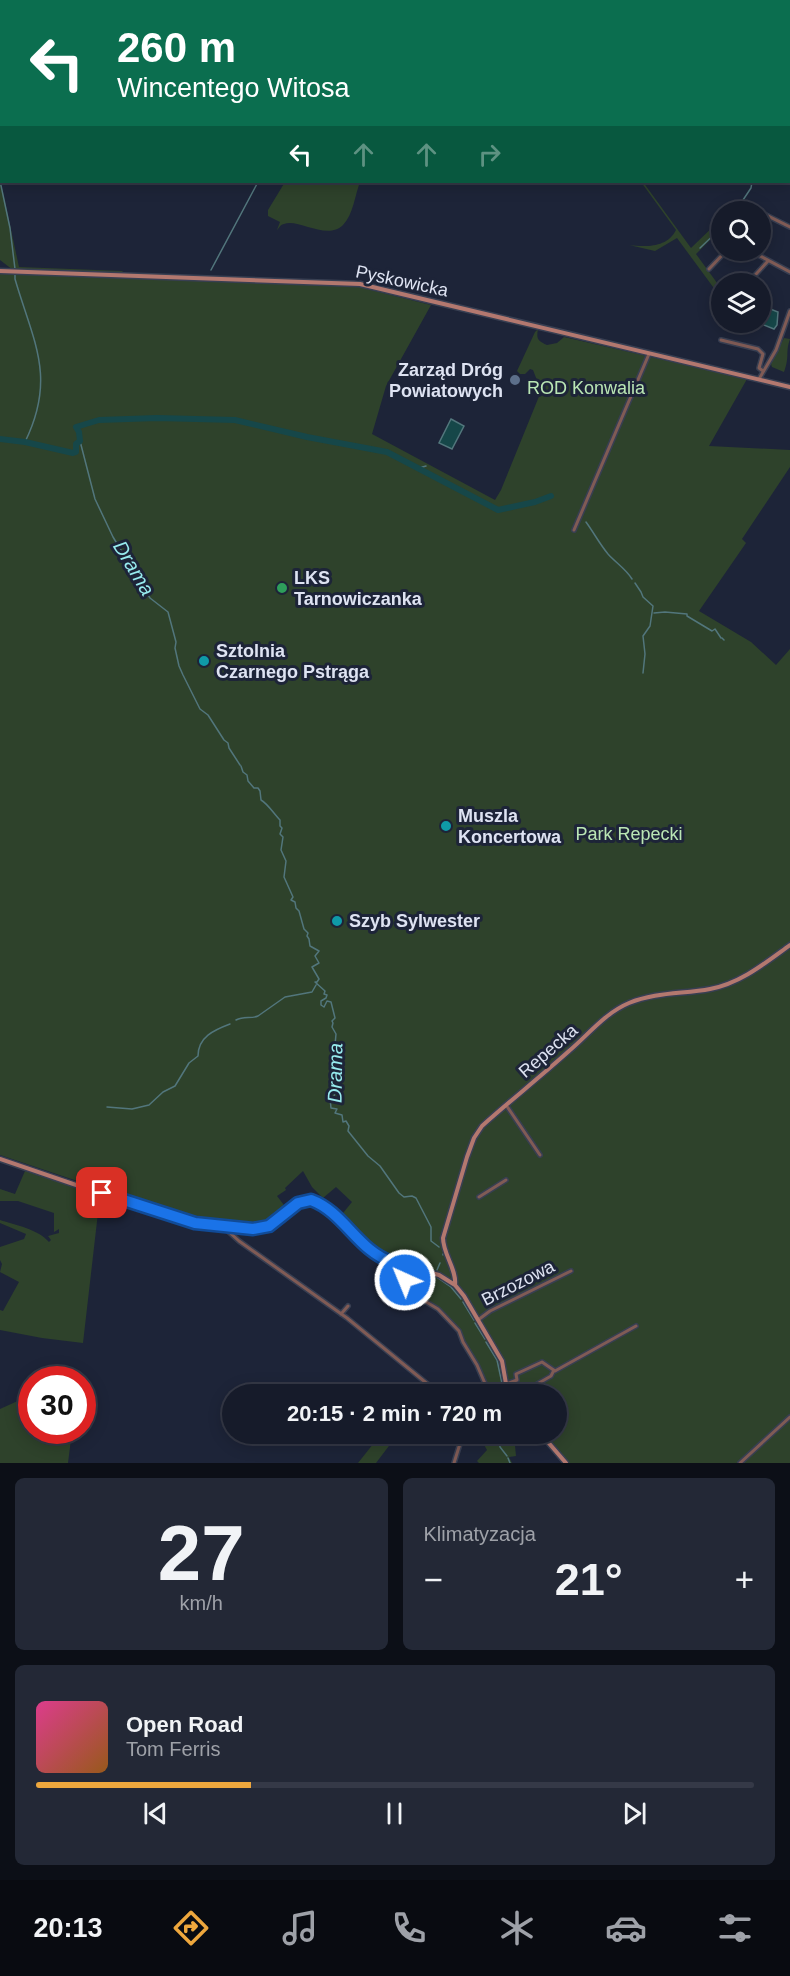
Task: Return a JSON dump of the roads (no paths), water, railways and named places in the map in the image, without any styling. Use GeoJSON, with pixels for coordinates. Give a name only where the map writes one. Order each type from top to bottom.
{"type":"FeatureCollection","features":[{"type":"Feature","properties":{"kind":"street"},"geometry":{"type":"LineString","coordinates":[[771,218],[790,227]]}},
{"type":"Feature","properties":{"kind":"street"},"geometry":{"type":"LineString","coordinates":[[709,269],[717,261]]}},
{"type":"Feature","properties":{"kind":"street"},"geometry":{"type":"LineString","coordinates":[[758,273],[769,261],[790,272]]}},
{"type":"Feature","properties":{"kind":"street","name":"Pyskowicka"},"geometry":{"type":"LineString","coordinates":[[0,272],[360,284],[790,387]]}},
{"type":"Feature","properties":{"kind":"street"},"geometry":{"type":"LineString","coordinates":[[759,379],[776,350],[790,311]]}},
{"type":"Feature","properties":{"kind":"street"},"geometry":{"type":"LineString","coordinates":[[721,340],[758,349],[763,354],[759,368],[763,371]]}},
{"type":"Feature","properties":{"kind":"street"},"geometry":{"type":"LineString","coordinates":[[574,530],[649,354]]}},
{"type":"Feature","properties":{"kind":"street","name":"Repecka"},"geometry":{"type":"LineString","coordinates":[[455,1285],[443,1245],[445,1232],[474,1138],[482,1126],[571,1050],[604,1018],[620,1007],[646,998],[725,985],[746,976],[790,945]]}},
{"type":"Feature","properties":{"kind":"street"},"geometry":{"type":"LineString","coordinates":[[506,1105],[540,1155]]}},
{"type":"Feature","properties":{"kind":"street"},"geometry":{"type":"LineString","coordinates":[[0,1159],[203,1225],[265,1228],[300,1202],[311,1200],[329,1210],[381,1258],[439,1275],[455,1285],[464,1296],[502,1361],[507,1384],[517,1380],[516,1374],[542,1362],[554,1370]]}},
{"type":"Feature","properties":{"kind":"street"},"geometry":{"type":"LineString","coordinates":[[479,1197],[506,1180]]}},
{"type":"Feature","properties":{"kind":"street"},"geometry":{"type":"LineString","coordinates":[[226,1226],[230,1234],[342,1314],[428,1384]]}},
{"type":"Feature","properties":{"kind":"street"},"geometry":{"type":"LineString","coordinates":[[392,1262],[396,1271],[423,1300],[438,1309],[459,1331],[485,1384]]}},
{"type":"Feature","properties":{"kind":"street","name":"Brzozowa"},"geometry":{"type":"LineString","coordinates":[[478,1320],[490,1311],[571,1271]]}},
{"type":"Feature","properties":{"kind":"street"},"geometry":{"type":"LineString","coordinates":[[342,1314],[348,1306]]}},
{"type":"Feature","properties":{"kind":"street"},"geometry":{"type":"LineString","coordinates":[[537,1384],[551,1376],[554,1370],[636,1326]]}},
{"type":"Feature","properties":{"kind":"street"},"geometry":{"type":"LineString","coordinates":[[740,1463],[790,1417]]}},
{"type":"Feature","properties":{"kind":"street"},"geometry":{"type":"LineString","coordinates":[[454,1463],[460,1444]]}},
{"type":"Feature","properties":{"kind":"street"},"geometry":{"type":"LineString","coordinates":[[550,1444],[566,1463]]}},
{"type":"Feature","properties":{"kind":"waterway"},"geometry":{"type":"LineString","coordinates":[[0,183],[10,228],[15,269]]}},
{"type":"Feature","properties":{"kind":"waterway"},"geometry":{"type":"LineString","coordinates":[[211,270],[257,183]]}},
{"type":"Feature","properties":{"kind":"waterway"},"geometry":{"type":"LineString","coordinates":[[742,201],[752,183]]}},
{"type":"Feature","properties":{"kind":"waterway"},"geometry":{"type":"LineString","coordinates":[[700,248],[711,238]]}},
{"type":"Feature","properties":{"kind":"waterway"},"geometry":{"type":"LineString","coordinates":[[15,274],[35,341],[41,378],[34,419],[25,442]]}},
{"type":"Feature","properties":{"kind":"waterway"},"geometry":{"type":"LineString","coordinates":[[0,439],[73,453],[76,452],[76,444],[80,441],[76,427],[99,420],[157,418],[235,420],[307,437],[387,452],[498,510],[551,496]]}},
{"type":"Feature","properties":{"kind":"waterway","name":"Drama"},"geometry":{"type":"LineString","coordinates":[[80,441],[95,499],[113,537],[150,598],[168,612],[176,642],[179,666],[183,675],[200,709],[208,715],[240,765]]}},
{"type":"Feature","properties":{"kind":"waterway"},"geometry":{"type":"LineString","coordinates":[[419,468],[426,466]]}},
{"type":"Feature","properties":{"kind":"waterway"},"geometry":{"type":"LineString","coordinates":[[586,522],[608,554],[632,579]]}},
{"type":"Feature","properties":{"kind":"waterway"},"geometry":{"type":"LineString","coordinates":[[635,583],[643,597],[653,606],[650,626],[643,636],[645,654],[643,673]]}},
{"type":"Feature","properties":{"kind":"waterway"},"geometry":{"type":"LineString","coordinates":[[654,613],[687,614],[712,631],[715,629],[721,638]]}},
{"type":"Feature","properties":{"kind":"waterway","name":"Drama"},"geometry":{"type":"LineString","coordinates":[[241,766],[248,781],[260,791],[261,800],[280,820],[282,828],[280,834],[283,837],[281,850],[286,861],[284,877],[293,897],[291,900],[295,902],[304,929],[308,933],[310,946],[319,951],[315,956],[319,963],[312,967],[319,979],[315,982],[327,995],[321,1001],[321,1005],[324,1007],[327,1001],[331,1002],[335,1018],[332,1021],[332,1027],[336,1034],[334,1056],[337,1057],[335,1062],[338,1068],[334,1072],[336,1075],[332,1082],[334,1084],[332,1087],[336,1091],[330,1098],[331,1108],[337,1109],[335,1113],[342,1115],[343,1122],[346,1121],[349,1126],[348,1131],[368,1156],[380,1166],[399,1193],[404,1197],[416,1198],[431,1227],[431,1241],[439,1247]]}},
{"type":"Feature","properties":{"kind":"waterway"},"geometry":{"type":"LineString","coordinates":[[236,1020],[258,1016],[285,997],[312,992],[316,985]]}},
{"type":"Feature","properties":{"kind":"waterway"},"geometry":{"type":"LineString","coordinates":[[107,1107],[132,1109],[149,1105],[163,1092],[175,1086],[189,1063],[198,1056],[204,1039],[230,1024]]}},
{"type":"Feature","properties":{"kind":"waterway","name":"Drama"},"geometry":{"type":"LineString","coordinates":[[437,1270],[440,1263]]}},
{"type":"Feature","properties":{"kind":"waterway","name":"Drama"},"geometry":{"type":"LineString","coordinates":[[435,1276],[451,1287],[461,1299]]}},
{"type":"Feature","properties":{"kind":"waterway","name":"Drama"},"geometry":{"type":"LineString","coordinates":[[463,1302],[474,1320]]}},
{"type":"Feature","properties":{"kind":"waterway","name":"Drama"},"geometry":{"type":"LineString","coordinates":[[475,1323],[485,1339]]}},
{"type":"Feature","properties":{"kind":"waterway","name":"Drama"},"geometry":{"type":"LineString","coordinates":[[486,1342],[497,1360],[502,1384]]}},
{"type":"Feature","properties":{"kind":"waterway","name":"Drama"},"geometry":{"type":"LineString","coordinates":[[500,1444],[507,1456]]}},
{"type":"Feature","properties":{"kind":"waterway","name":"Drama"},"geometry":{"type":"LineString","coordinates":[[508,1458],[510,1463]]}},
{"type":"Feature","properties":{"kind":"place","name":"Zarząd Dróg Powiatowych"},"geometry":{"type":"Point","coordinates":[515,380]}},
{"type":"Feature","properties":{"kind":"place","name":"LKS Tarnowiczanka"},"geometry":{"type":"Point","coordinates":[282,588]}},
{"type":"Feature","properties":{"kind":"place","name":"Sztolnia Czarnego Pstrąga"},"geometry":{"type":"Point","coordinates":[204,661]}},
{"type":"Feature","properties":{"kind":"place","name":"Muszla Koncertowa"},"geometry":{"type":"Point","coordinates":[446,826]}},
{"type":"Feature","properties":{"kind":"place","name":"Szyb Sylwester"},"geometry":{"type":"Point","coordinates":[337,921]}},
{"type":"Feature","properties":{"kind":"park label","name":"ROD Konwalia"},"geometry":{"type":"Point","coordinates":[586,388]}},
{"type":"Feature","properties":{"kind":"park label","name":"Park Repecki"},"geometry":{"type":"Point","coordinates":[629,834]}}]}
